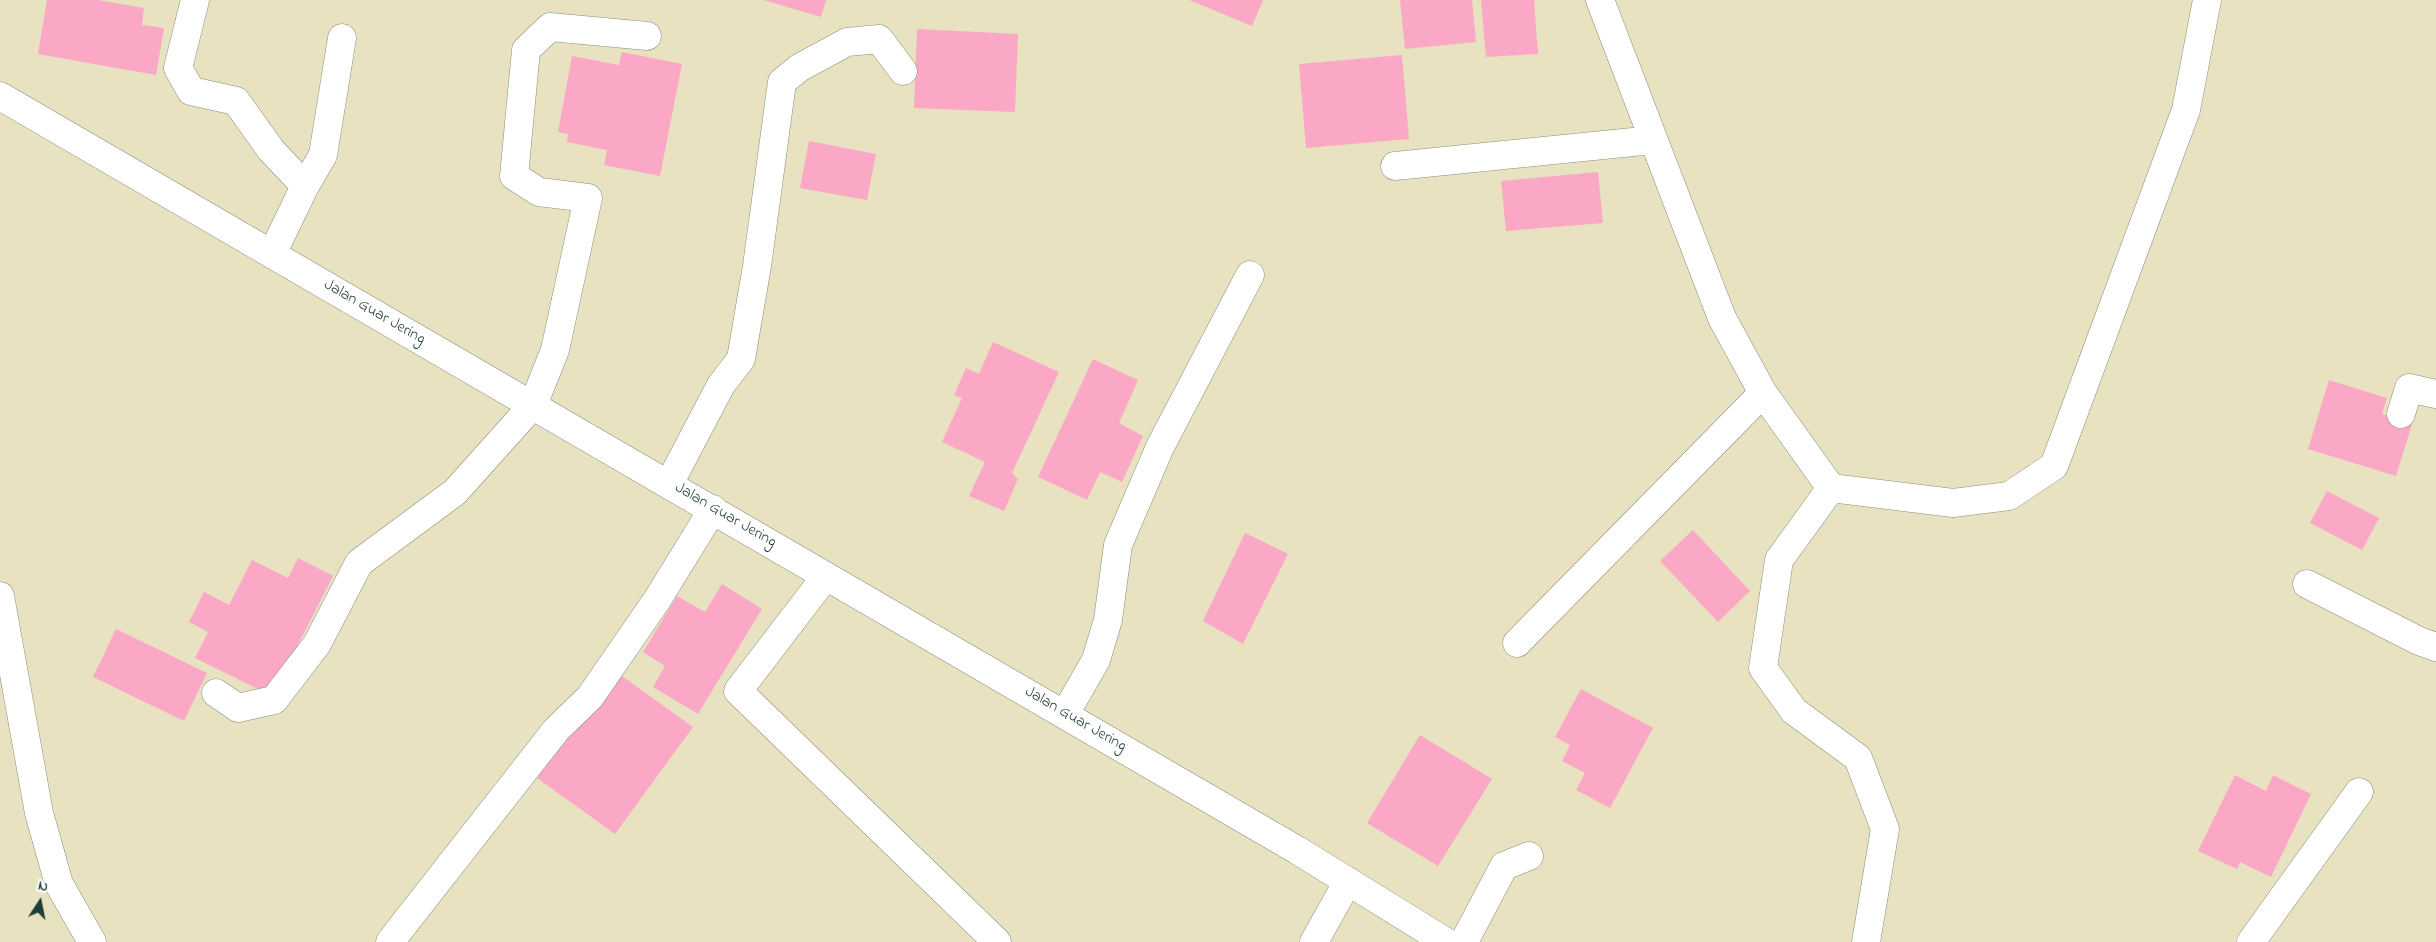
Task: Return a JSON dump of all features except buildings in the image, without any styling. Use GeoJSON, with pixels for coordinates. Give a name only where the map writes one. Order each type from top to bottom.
{"type":"FeatureCollection","features":[{"type":"Feature","properties":{"kind":"street"},"geometry":{"type":"LineString","coordinates":[[195,0],[178,68],[191,91],[236,101],[271,150],[305,186]]}},
{"type":"Feature","properties":{"kind":"street"},"geometry":{"type":"LineString","coordinates":[[1600,0],[1722,318],[1762,393],[1831,488],[1953,503],[2009,496],[2054,466],[2186,110],[2207,0]]}},
{"type":"Feature","properties":{"kind":"street"},"geometry":{"type":"LineString","coordinates":[[216,694],[238,708],[274,700],[317,644],[359,563],[455,492],[533,405],[555,350],[588,198],[538,192],[514,176],[526,50],[550,27],[647,36]]}},
{"type":"Feature","properties":{"kind":"street"},"geometry":{"type":"LineString","coordinates":[[272,254],[305,186],[323,156],[342,38]]}},
{"type":"Feature","properties":{"kind":"street"},"geometry":{"type":"LineString","coordinates":[[669,484],[721,385],[741,359],[757,266],[782,82],[798,68],[847,42],[880,39],[902,71]]}},
{"type":"Feature","properties":{"kind":"street","name":"Jalan Guar Jering"},"geometry":{"type":"LineString","coordinates":[[0,96],[1065,714],[1348,881],[1446,942]]}},
{"type":"Feature","properties":{"kind":"street"},"geometry":{"type":"LineString","coordinates":[[1395,166],[1653,140]]}},
{"type":"Feature","properties":{"kind":"street"},"geometry":{"type":"LineString","coordinates":[[1065,714],[1098,652],[1108,620],[1118,545],[1160,447],[1250,275]]}},
{"type":"Feature","properties":{"kind":"street"},"geometry":{"type":"LineString","coordinates":[[2401,414],[2409,388],[2436,394]]}},
{"type":"Feature","properties":{"kind":"street"},"geometry":{"type":"LineString","coordinates":[[1517,643],[1762,393]]}},
{"type":"Feature","properties":{"kind":"street"},"geometry":{"type":"LineString","coordinates":[[1831,488],[1779,560],[1763,668],[1794,711],[1858,758],[1885,828],[1866,942]]}},
{"type":"Feature","properties":{"kind":"street"},"geometry":{"type":"LineString","coordinates":[[390,942],[556,730],[590,697],[657,600],[713,509]]}},
{"type":"Feature","properties":{"kind":"street"},"geometry":{"type":"LineString","coordinates":[[826,576],[738,691],[997,942]]}},
{"type":"Feature","properties":{"kind":"street"},"geometry":{"type":"LineString","coordinates":[[2307,584],[2419,641],[2436,647]]}},
{"type":"Feature","properties":{"kind":"street"},"geometry":{"type":"LineString","coordinates":[[0,596],[39,813],[59,884],[92,942]]}},
{"type":"Feature","properties":{"kind":"street"},"geometry":{"type":"LineString","coordinates":[[2251,942],[2359,792]]}},
{"type":"Feature","properties":{"kind":"street"},"geometry":{"type":"LineString","coordinates":[[1464,942],[1504,866],[1529,856]]}},
{"type":"Feature","properties":{"kind":"street"},"geometry":{"type":"LineString","coordinates":[[1314,942],[1348,881]]}}]}
